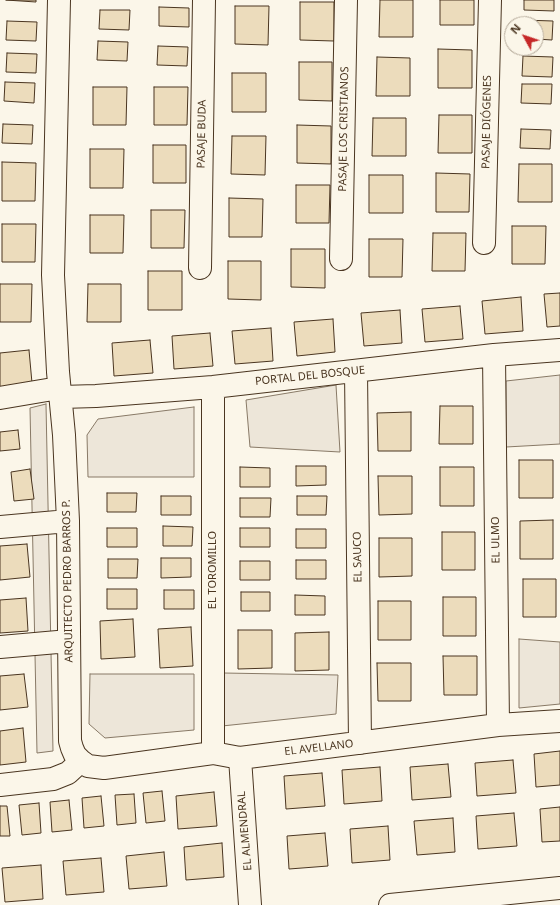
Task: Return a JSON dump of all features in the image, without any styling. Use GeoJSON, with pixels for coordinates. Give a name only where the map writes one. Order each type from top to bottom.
{"type":"FeatureCollection","features":[{"type":"Feature","properties":{"kind":"street","name":"ARQUITECTO PEDRO BARROS P."},"geometry":{"type":"LineString","coordinates":[[59,0],[53,275],[64,435],[68,521],[70,741],[72,748],[80,761]]}},
{"type":"Feature","properties":{"kind":"street","name":"PASAJE BUDA"},"geometry":{"type":"LineString","coordinates":[[200,268],[204,0]]}},
{"type":"Feature","properties":{"kind":"street","name":"PASAJE LOS CRISTIANOS"},"geometry":{"type":"LineString","coordinates":[[341,259],[346,0]]}},
{"type":"Feature","properties":{"kind":"street","name":"PASAJE DIÓGENES"},"geometry":{"type":"LineString","coordinates":[[484,243],[490,0]]}},
{"type":"Feature","properties":{"kind":"street","name":"PORTAL DEL BOSQUE"},"geometry":{"type":"LineString","coordinates":[[0,398],[60,393],[213,387],[560,350]]}},
{"type":"Feature","properties":{"kind":"street","name":"EL ULMO"},"geometry":{"type":"LineString","coordinates":[[494,356],[498,725]]}},
{"type":"Feature","properties":{"kind":"street","name":"EL SAUCO"},"geometry":{"type":"LineString","coordinates":[[356,371],[360,742]]}},
{"type":"Feature","properties":{"kind":"street","name":"EL TOROMILLO"},"geometry":{"type":"LineString","coordinates":[[212,753],[213,387]]}},
{"type":"Feature","properties":{"kind":"street"},"geometry":{"type":"LineString","coordinates":[[0,527],[68,521]]}},
{"type":"Feature","properties":{"kind":"street"},"geometry":{"type":"LineString","coordinates":[[0,647],[69,641]]}},
{"type":"Feature","properties":{"kind":"street","name":"EL AVELLANO"},"geometry":{"type":"LineString","coordinates":[[80,761],[88,766],[104,768],[212,753],[240,758],[498,725],[560,721]]}},
{"type":"Feature","properties":{"kind":"street","name":"EL ALMENDRAL"},"geometry":{"type":"LineString","coordinates":[[240,758],[250,905]]}},
{"type":"Feature","properties":{"kind":"street"},"geometry":{"type":"LineString","coordinates":[[0,785],[53,779],[68,772],[80,761]]}},
{"type":"Feature","properties":{"kind":"street"},"geometry":{"type":"LineString","coordinates":[[390,905],[560,888]]}},
{"type":"Feature","properties":{"kind":"shaded area"},"geometry":{"type":"Polygon","coordinates":[[[560,375],[560,444],[506,447],[506,381],[560,375]]]}},
{"type":"Feature","properties":{"kind":"shaded area"},"geometry":{"type":"Polygon","coordinates":[[[336,385],[340,452],[250,447],[246,400],[336,385]]]}},
{"type":"Feature","properties":{"kind":"shaded area"},"geometry":{"type":"Polygon","coordinates":[[[46,404],[53,751],[37,753],[30,408],[46,404]]]}},
{"type":"Feature","properties":{"kind":"shaded area"},"geometry":{"type":"Polygon","coordinates":[[[194,407],[194,477],[88,477],[87,435],[98,419],[194,407]]]}},
{"type":"Feature","properties":{"kind":"shaded area"},"geometry":{"type":"Polygon","coordinates":[[[519,639],[560,642],[560,704],[519,708],[519,639]]]}},
{"type":"Feature","properties":{"kind":"shaded area"},"geometry":{"type":"Polygon","coordinates":[[[223,673],[338,675],[336,714],[222,726],[223,673]]]}},
{"type":"Feature","properties":{"kind":"shaded area"},"geometry":{"type":"Polygon","coordinates":[[[90,674],[194,674],[194,730],[105,738],[89,724],[90,674]]]}},
{"type":"Feature","properties":{"kind":"building"},"geometry":{"type":"Polygon","coordinates":[[[6,0],[36,0],[36,2],[6,0]]]}},
{"type":"Feature","properties":{"kind":"building"},"geometry":{"type":"Polygon","coordinates":[[[380,0],[413,0],[413,37],[379,37],[380,0]]]}},
{"type":"Feature","properties":{"kind":"building"},"geometry":{"type":"Polygon","coordinates":[[[440,0],[474,0],[474,25],[440,25],[440,0]]]}},
{"type":"Feature","properties":{"kind":"building"},"geometry":{"type":"Polygon","coordinates":[[[524,0],[554,0],[554,11],[524,10],[524,0]]]}},
{"type":"Feature","properties":{"kind":"building"},"geometry":{"type":"Polygon","coordinates":[[[300,2],[334,2],[334,41],[300,40],[300,2]]]}},
{"type":"Feature","properties":{"kind":"building"},"geometry":{"type":"Polygon","coordinates":[[[235,6],[269,6],[268,45],[235,44],[235,6]]]}},
{"type":"Feature","properties":{"kind":"building"},"geometry":{"type":"Polygon","coordinates":[[[159,7],[189,8],[189,27],[159,26],[159,7]]]}},
{"type":"Feature","properties":{"kind":"building"},"geometry":{"type":"Polygon","coordinates":[[[100,10],[130,10],[129,30],[99,29],[100,10]]]}},
{"type":"Feature","properties":{"kind":"building"},"geometry":{"type":"Polygon","coordinates":[[[7,21],[37,22],[36,41],[6,40],[7,21]]]}},
{"type":"Feature","properties":{"kind":"building"},"geometry":{"type":"Polygon","coordinates":[[[544,21],[553,21],[552,40],[544,40],[544,21]]]}},
{"type":"Feature","properties":{"kind":"building"},"geometry":{"type":"Polygon","coordinates":[[[98,41],[128,42],[127,61],[97,60],[98,41]]]}},
{"type":"Feature","properties":{"kind":"building"},"geometry":{"type":"Polygon","coordinates":[[[158,46],[188,47],[187,66],[157,65],[158,46]]]}},
{"type":"Feature","properties":{"kind":"building"},"geometry":{"type":"Polygon","coordinates":[[[438,49],[472,50],[472,88],[438,88],[438,49]]]}},
{"type":"Feature","properties":{"kind":"building"},"geometry":{"type":"Polygon","coordinates":[[[7,53],[37,54],[36,73],[6,72],[7,53]]]}},
{"type":"Feature","properties":{"kind":"building"},"geometry":{"type":"Polygon","coordinates":[[[523,56],[553,57],[552,77],[522,76],[523,56]]]}},
{"type":"Feature","properties":{"kind":"building"},"geometry":{"type":"Polygon","coordinates":[[[377,57],[410,58],[410,96],[376,96],[377,57]]]}},
{"type":"Feature","properties":{"kind":"building"},"geometry":{"type":"Polygon","coordinates":[[[299,62],[332,62],[332,101],[299,100],[299,62]]]}},
{"type":"Feature","properties":{"kind":"building"},"geometry":{"type":"Polygon","coordinates":[[[232,73],[266,73],[266,112],[232,112],[232,73]]]}},
{"type":"Feature","properties":{"kind":"building"},"geometry":{"type":"Polygon","coordinates":[[[5,82],[35,83],[34,103],[4,101],[5,82]]]}},
{"type":"Feature","properties":{"kind":"building"},"geometry":{"type":"Polygon","coordinates":[[[522,84],[552,84],[551,104],[521,103],[522,84]]]}},
{"type":"Feature","properties":{"kind":"building"},"geometry":{"type":"Polygon","coordinates":[[[93,87],[127,87],[126,125],[93,125],[93,87]]]}},
{"type":"Feature","properties":{"kind":"building"},"geometry":{"type":"Polygon","coordinates":[[[154,87],[188,87],[187,125],[154,125],[154,87]]]}},
{"type":"Feature","properties":{"kind":"building"},"geometry":{"type":"Polygon","coordinates":[[[439,115],[472,115],[472,153],[438,153],[439,115]]]}},
{"type":"Feature","properties":{"kind":"building"},"geometry":{"type":"Polygon","coordinates":[[[373,118],[406,118],[406,156],[372,156],[373,118]]]}},
{"type":"Feature","properties":{"kind":"building"},"geometry":{"type":"Polygon","coordinates":[[[3,124],[33,125],[32,144],[2,143],[3,124]]]}},
{"type":"Feature","properties":{"kind":"building"},"geometry":{"type":"Polygon","coordinates":[[[297,125],[331,126],[331,164],[297,163],[297,125]]]}},
{"type":"Feature","properties":{"kind":"building"},"geometry":{"type":"Polygon","coordinates":[[[521,129],[551,130],[550,149],[520,148],[521,129]]]}},
{"type":"Feature","properties":{"kind":"building"},"geometry":{"type":"Polygon","coordinates":[[[232,136],[266,136],[265,175],[231,174],[232,136]]]}},
{"type":"Feature","properties":{"kind":"building"},"geometry":{"type":"Polygon","coordinates":[[[153,145],[186,145],[186,183],[153,183],[153,145]]]}},
{"type":"Feature","properties":{"kind":"building"},"geometry":{"type":"Polygon","coordinates":[[[90,149],[124,149],[123,188],[90,188],[90,149]]]}},
{"type":"Feature","properties":{"kind":"building"},"geometry":{"type":"Polygon","coordinates":[[[2,162],[36,163],[35,201],[2,201],[2,162]]]}},
{"type":"Feature","properties":{"kind":"building"},"geometry":{"type":"Polygon","coordinates":[[[519,164],[552,164],[552,202],[518,202],[519,164]]]}},
{"type":"Feature","properties":{"kind":"building"},"geometry":{"type":"Polygon","coordinates":[[[436,173],[470,174],[469,212],[436,212],[436,173]]]}},
{"type":"Feature","properties":{"kind":"building"},"geometry":{"type":"Polygon","coordinates":[[[369,175],[403,175],[403,213],[369,213],[369,175]]]}},
{"type":"Feature","properties":{"kind":"building"},"geometry":{"type":"Polygon","coordinates":[[[296,185],[330,185],[329,223],[296,223],[296,185]]]}},
{"type":"Feature","properties":{"kind":"building"},"geometry":{"type":"Polygon","coordinates":[[[229,198],[263,199],[262,237],[229,237],[229,198]]]}},
{"type":"Feature","properties":{"kind":"building"},"geometry":{"type":"Polygon","coordinates":[[[151,210],[185,210],[184,248],[151,248],[151,210]]]}},
{"type":"Feature","properties":{"kind":"building"},"geometry":{"type":"Polygon","coordinates":[[[90,215],[124,215],[123,253],[90,253],[90,215]]]}},
{"type":"Feature","properties":{"kind":"building"},"geometry":{"type":"Polygon","coordinates":[[[2,224],[36,224],[35,262],[2,262],[2,224]]]}},
{"type":"Feature","properties":{"kind":"building"},"geometry":{"type":"Polygon","coordinates":[[[512,226],[546,226],[545,264],[512,264],[512,226]]]}},
{"type":"Feature","properties":{"kind":"building"},"geometry":{"type":"Polygon","coordinates":[[[433,233],[466,233],[465,271],[432,271],[433,233]]]}},
{"type":"Feature","properties":{"kind":"building"},"geometry":{"type":"Polygon","coordinates":[[[369,239],[403,239],[402,277],[369,277],[369,239]]]}},
{"type":"Feature","properties":{"kind":"building"},"geometry":{"type":"Polygon","coordinates":[[[291,249],[325,249],[325,288],[291,287],[291,249]]]}},
{"type":"Feature","properties":{"kind":"building"},"geometry":{"type":"Polygon","coordinates":[[[228,261],[261,261],[261,300],[228,299],[228,261]]]}},
{"type":"Feature","properties":{"kind":"building"},"geometry":{"type":"Polygon","coordinates":[[[148,271],[182,271],[182,310],[148,310],[148,271]]]}},
{"type":"Feature","properties":{"kind":"building"},"geometry":{"type":"Polygon","coordinates":[[[0,284],[32,284],[31,322],[0,322],[0,284]]]}},
{"type":"Feature","properties":{"kind":"building"},"geometry":{"type":"Polygon","coordinates":[[[88,284],[121,284],[121,322],[87,322],[88,284]]]}},
{"type":"Feature","properties":{"kind":"building"},"geometry":{"type":"Polygon","coordinates":[[[560,293],[560,326],[547,327],[544,294],[560,293]]]}},
{"type":"Feature","properties":{"kind":"building"},"geometry":{"type":"Polygon","coordinates":[[[521,297],[523,331],[485,334],[482,301],[521,297]]]}},
{"type":"Feature","properties":{"kind":"building"},"geometry":{"type":"Polygon","coordinates":[[[460,306],[463,339],[425,342],[422,309],[460,306]]]}},
{"type":"Feature","properties":{"kind":"building"},"geometry":{"type":"Polygon","coordinates":[[[400,310],[402,343],[364,346],[361,313],[400,310]]]}},
{"type":"Feature","properties":{"kind":"building"},"geometry":{"type":"Polygon","coordinates":[[[333,319],[335,352],[297,356],[294,322],[333,319]]]}},
{"type":"Feature","properties":{"kind":"building"},"geometry":{"type":"Polygon","coordinates":[[[271,328],[273,361],[235,364],[232,331],[271,328]]]}},
{"type":"Feature","properties":{"kind":"building"},"geometry":{"type":"Polygon","coordinates":[[[210,333],[213,366],[174,369],[172,336],[210,333]]]}},
{"type":"Feature","properties":{"kind":"building"},"geometry":{"type":"Polygon","coordinates":[[[150,340],[153,373],[114,376],[112,343],[150,340]]]}},
{"type":"Feature","properties":{"kind":"building"},"geometry":{"type":"Polygon","coordinates":[[[29,350],[32,383],[0,387],[0,353],[29,350]]]}},
{"type":"Feature","properties":{"kind":"building"},"geometry":{"type":"Polygon","coordinates":[[[440,406],[473,406],[473,444],[439,444],[440,406]]]}},
{"type":"Feature","properties":{"kind":"building"},"geometry":{"type":"Polygon","coordinates":[[[411,412],[411,451],[378,451],[377,413],[411,412]]]}},
{"type":"Feature","properties":{"kind":"building"},"geometry":{"type":"Polygon","coordinates":[[[18,430],[20,449],[0,451],[0,432],[18,430]]]}},
{"type":"Feature","properties":{"kind":"building"},"geometry":{"type":"Polygon","coordinates":[[[519,460],[553,460],[553,498],[519,498],[519,460]]]}},
{"type":"Feature","properties":{"kind":"building"},"geometry":{"type":"Polygon","coordinates":[[[296,466],[326,466],[326,485],[296,486],[296,466]]]}},
{"type":"Feature","properties":{"kind":"building"},"geometry":{"type":"Polygon","coordinates":[[[240,467],[270,468],[270,487],[240,487],[240,467]]]}},
{"type":"Feature","properties":{"kind":"building"},"geometry":{"type":"Polygon","coordinates":[[[440,467],[474,467],[474,506],[440,506],[440,467]]]}},
{"type":"Feature","properties":{"kind":"building"},"geometry":{"type":"Polygon","coordinates":[[[30,469],[34,499],[14,501],[11,472],[30,469]]]}},
{"type":"Feature","properties":{"kind":"building"},"geometry":{"type":"Polygon","coordinates":[[[378,476],[412,476],[412,514],[379,515],[378,476]]]}},
{"type":"Feature","properties":{"kind":"building"},"geometry":{"type":"Polygon","coordinates":[[[107,493],[137,493],[136,512],[107,512],[107,493]]]}},
{"type":"Feature","properties":{"kind":"building"},"geometry":{"type":"Polygon","coordinates":[[[161,496],[191,496],[191,515],[161,515],[161,496]]]}},
{"type":"Feature","properties":{"kind":"building"},"geometry":{"type":"Polygon","coordinates":[[[297,496],[327,496],[326,515],[297,515],[297,496]]]}},
{"type":"Feature","properties":{"kind":"building"},"geometry":{"type":"Polygon","coordinates":[[[240,498],[271,498],[270,517],[240,517],[240,498]]]}},
{"type":"Feature","properties":{"kind":"building"},"geometry":{"type":"Polygon","coordinates":[[[553,520],[553,559],[520,559],[520,521],[553,520]]]}},
{"type":"Feature","properties":{"kind":"building"},"geometry":{"type":"Polygon","coordinates":[[[163,526],[193,527],[192,546],[163,546],[163,526]]]}},
{"type":"Feature","properties":{"kind":"building"},"geometry":{"type":"Polygon","coordinates":[[[107,528],[137,528],[137,547],[107,547],[107,528]]]}},
{"type":"Feature","properties":{"kind":"building"},"geometry":{"type":"Polygon","coordinates":[[[240,528],[270,528],[270,547],[240,547],[240,528]]]}},
{"type":"Feature","properties":{"kind":"building"},"geometry":{"type":"Polygon","coordinates":[[[296,529],[326,529],[326,548],[296,548],[296,529]]]}},
{"type":"Feature","properties":{"kind":"building"},"geometry":{"type":"Polygon","coordinates":[[[442,532],[475,532],[475,570],[442,570],[442,532]]]}},
{"type":"Feature","properties":{"kind":"building"},"geometry":{"type":"Polygon","coordinates":[[[379,538],[412,538],[412,576],[379,577],[379,538]]]}},
{"type":"Feature","properties":{"kind":"building"},"geometry":{"type":"Polygon","coordinates":[[[27,544],[30,577],[0,580],[0,546],[27,544]]]}},
{"type":"Feature","properties":{"kind":"building"},"geometry":{"type":"Polygon","coordinates":[[[161,558],[191,558],[191,577],[161,578],[161,558]]]}},
{"type":"Feature","properties":{"kind":"building"},"geometry":{"type":"Polygon","coordinates":[[[108,559],[138,559],[137,578],[108,578],[108,559]]]}},
{"type":"Feature","properties":{"kind":"building"},"geometry":{"type":"Polygon","coordinates":[[[296,560],[326,560],[326,579],[296,579],[296,560]]]}},
{"type":"Feature","properties":{"kind":"building"},"geometry":{"type":"Polygon","coordinates":[[[240,561],[270,561],[270,580],[240,580],[240,561]]]}},
{"type":"Feature","properties":{"kind":"building"},"geometry":{"type":"Polygon","coordinates":[[[523,579],[556,579],[556,617],[523,617],[523,579]]]}},
{"type":"Feature","properties":{"kind":"building"},"geometry":{"type":"Polygon","coordinates":[[[107,589],[137,589],[137,609],[107,609],[107,589]]]}},
{"type":"Feature","properties":{"kind":"building"},"geometry":{"type":"Polygon","coordinates":[[[164,590],[194,590],[194,609],[164,609],[164,590]]]}},
{"type":"Feature","properties":{"kind":"building"},"geometry":{"type":"Polygon","coordinates":[[[241,592],[270,592],[270,611],[241,611],[241,592]]]}},
{"type":"Feature","properties":{"kind":"building"},"geometry":{"type":"Polygon","coordinates":[[[295,595],[325,596],[325,615],[295,615],[295,595]]]}},
{"type":"Feature","properties":{"kind":"building"},"geometry":{"type":"Polygon","coordinates":[[[443,597],[476,597],[476,636],[443,636],[443,597]]]}},
{"type":"Feature","properties":{"kind":"building"},"geometry":{"type":"Polygon","coordinates":[[[26,598],[28,631],[0,633],[0,600],[26,598]]]}},
{"type":"Feature","properties":{"kind":"building"},"geometry":{"type":"Polygon","coordinates":[[[378,601],[411,601],[411,640],[378,640],[378,601]]]}},
{"type":"Feature","properties":{"kind":"building"},"geometry":{"type":"Polygon","coordinates":[[[133,619],[135,657],[101,659],[100,621],[133,619]]]}},
{"type":"Feature","properties":{"kind":"building"},"geometry":{"type":"Polygon","coordinates":[[[191,627],[193,666],[160,668],[158,629],[191,627]]]}},
{"type":"Feature","properties":{"kind":"building"},"geometry":{"type":"Polygon","coordinates":[[[238,630],[272,630],[272,668],[238,669],[238,630]]]}},
{"type":"Feature","properties":{"kind":"building"},"geometry":{"type":"Polygon","coordinates":[[[329,632],[329,670],[295,671],[295,633],[329,632]]]}},
{"type":"Feature","properties":{"kind":"building"},"geometry":{"type":"Polygon","coordinates":[[[443,656],[477,656],[477,695],[444,695],[443,656]]]}},
{"type":"Feature","properties":{"kind":"building"},"geometry":{"type":"Polygon","coordinates":[[[377,663],[411,663],[411,701],[378,701],[377,663]]]}},
{"type":"Feature","properties":{"kind":"building"},"geometry":{"type":"Polygon","coordinates":[[[24,674],[28,707],[0,710],[0,676],[24,674]]]}},
{"type":"Feature","properties":{"kind":"building"},"geometry":{"type":"Polygon","coordinates":[[[23,728],[26,762],[0,765],[0,731],[23,728]]]}},
{"type":"Feature","properties":{"kind":"building"},"geometry":{"type":"Polygon","coordinates":[[[560,751],[560,785],[536,787],[534,754],[560,751]]]}},
{"type":"Feature","properties":{"kind":"building"},"geometry":{"type":"Polygon","coordinates":[[[513,760],[516,793],[477,796],[475,763],[513,760]]]}},
{"type":"Feature","properties":{"kind":"building"},"geometry":{"type":"Polygon","coordinates":[[[448,764],[451,797],[412,800],[410,767],[448,764]]]}},
{"type":"Feature","properties":{"kind":"building"},"geometry":{"type":"Polygon","coordinates":[[[380,767],[382,801],[344,804],[342,770],[380,767]]]}},
{"type":"Feature","properties":{"kind":"building"},"geometry":{"type":"Polygon","coordinates":[[[322,773],[325,806],[286,809],[284,776],[322,773]]]}},
{"type":"Feature","properties":{"kind":"building"},"geometry":{"type":"Polygon","coordinates":[[[162,791],[165,821],[146,823],[143,793],[162,791]]]}},
{"type":"Feature","properties":{"kind":"building"},"geometry":{"type":"Polygon","coordinates":[[[214,792],[217,826],[178,829],[176,796],[214,792]]]}},
{"type":"Feature","properties":{"kind":"building"},"geometry":{"type":"Polygon","coordinates":[[[134,794],[136,823],[117,825],[115,795],[134,794]]]}},
{"type":"Feature","properties":{"kind":"building"},"geometry":{"type":"Polygon","coordinates":[[[101,796],[104,826],[84,828],[82,798],[101,796]]]}},
{"type":"Feature","properties":{"kind":"building"},"geometry":{"type":"Polygon","coordinates":[[[69,800],[72,830],[52,832],[50,802],[69,800]]]}},
{"type":"Feature","properties":{"kind":"building"},"geometry":{"type":"Polygon","coordinates":[[[39,803],[41,833],[22,835],[19,805],[39,803]]]}},
{"type":"Feature","properties":{"kind":"building"},"geometry":{"type":"Polygon","coordinates":[[[0,806],[7,806],[10,836],[0,836],[0,806]]]}},
{"type":"Feature","properties":{"kind":"building"},"geometry":{"type":"Polygon","coordinates":[[[560,807],[560,841],[542,842],[540,809],[560,807]]]}},
{"type":"Feature","properties":{"kind":"building"},"geometry":{"type":"Polygon","coordinates":[[[514,813],[517,846],[478,849],[476,816],[514,813]]]}},
{"type":"Feature","properties":{"kind":"building"},"geometry":{"type":"Polygon","coordinates":[[[453,818],[455,852],[417,855],[414,821],[453,818]]]}},
{"type":"Feature","properties":{"kind":"building"},"geometry":{"type":"Polygon","coordinates":[[[388,826],[390,860],[352,863],[350,829],[388,826]]]}},
{"type":"Feature","properties":{"kind":"building"},"geometry":{"type":"Polygon","coordinates":[[[325,833],[328,866],[289,869],[287,836],[325,833]]]}},
{"type":"Feature","properties":{"kind":"building"},"geometry":{"type":"Polygon","coordinates":[[[222,843],[224,877],[186,880],[184,847],[222,843]]]}},
{"type":"Feature","properties":{"kind":"building"},"geometry":{"type":"Polygon","coordinates":[[[164,852],[167,886],[129,889],[126,856],[164,852]]]}},
{"type":"Feature","properties":{"kind":"building"},"geometry":{"type":"Polygon","coordinates":[[[101,858],[104,892],[66,895],[63,861],[101,858]]]}},
{"type":"Feature","properties":{"kind":"building"},"geometry":{"type":"Polygon","coordinates":[[[41,865],[43,899],[5,902],[2,868],[41,865]]]}}]}
